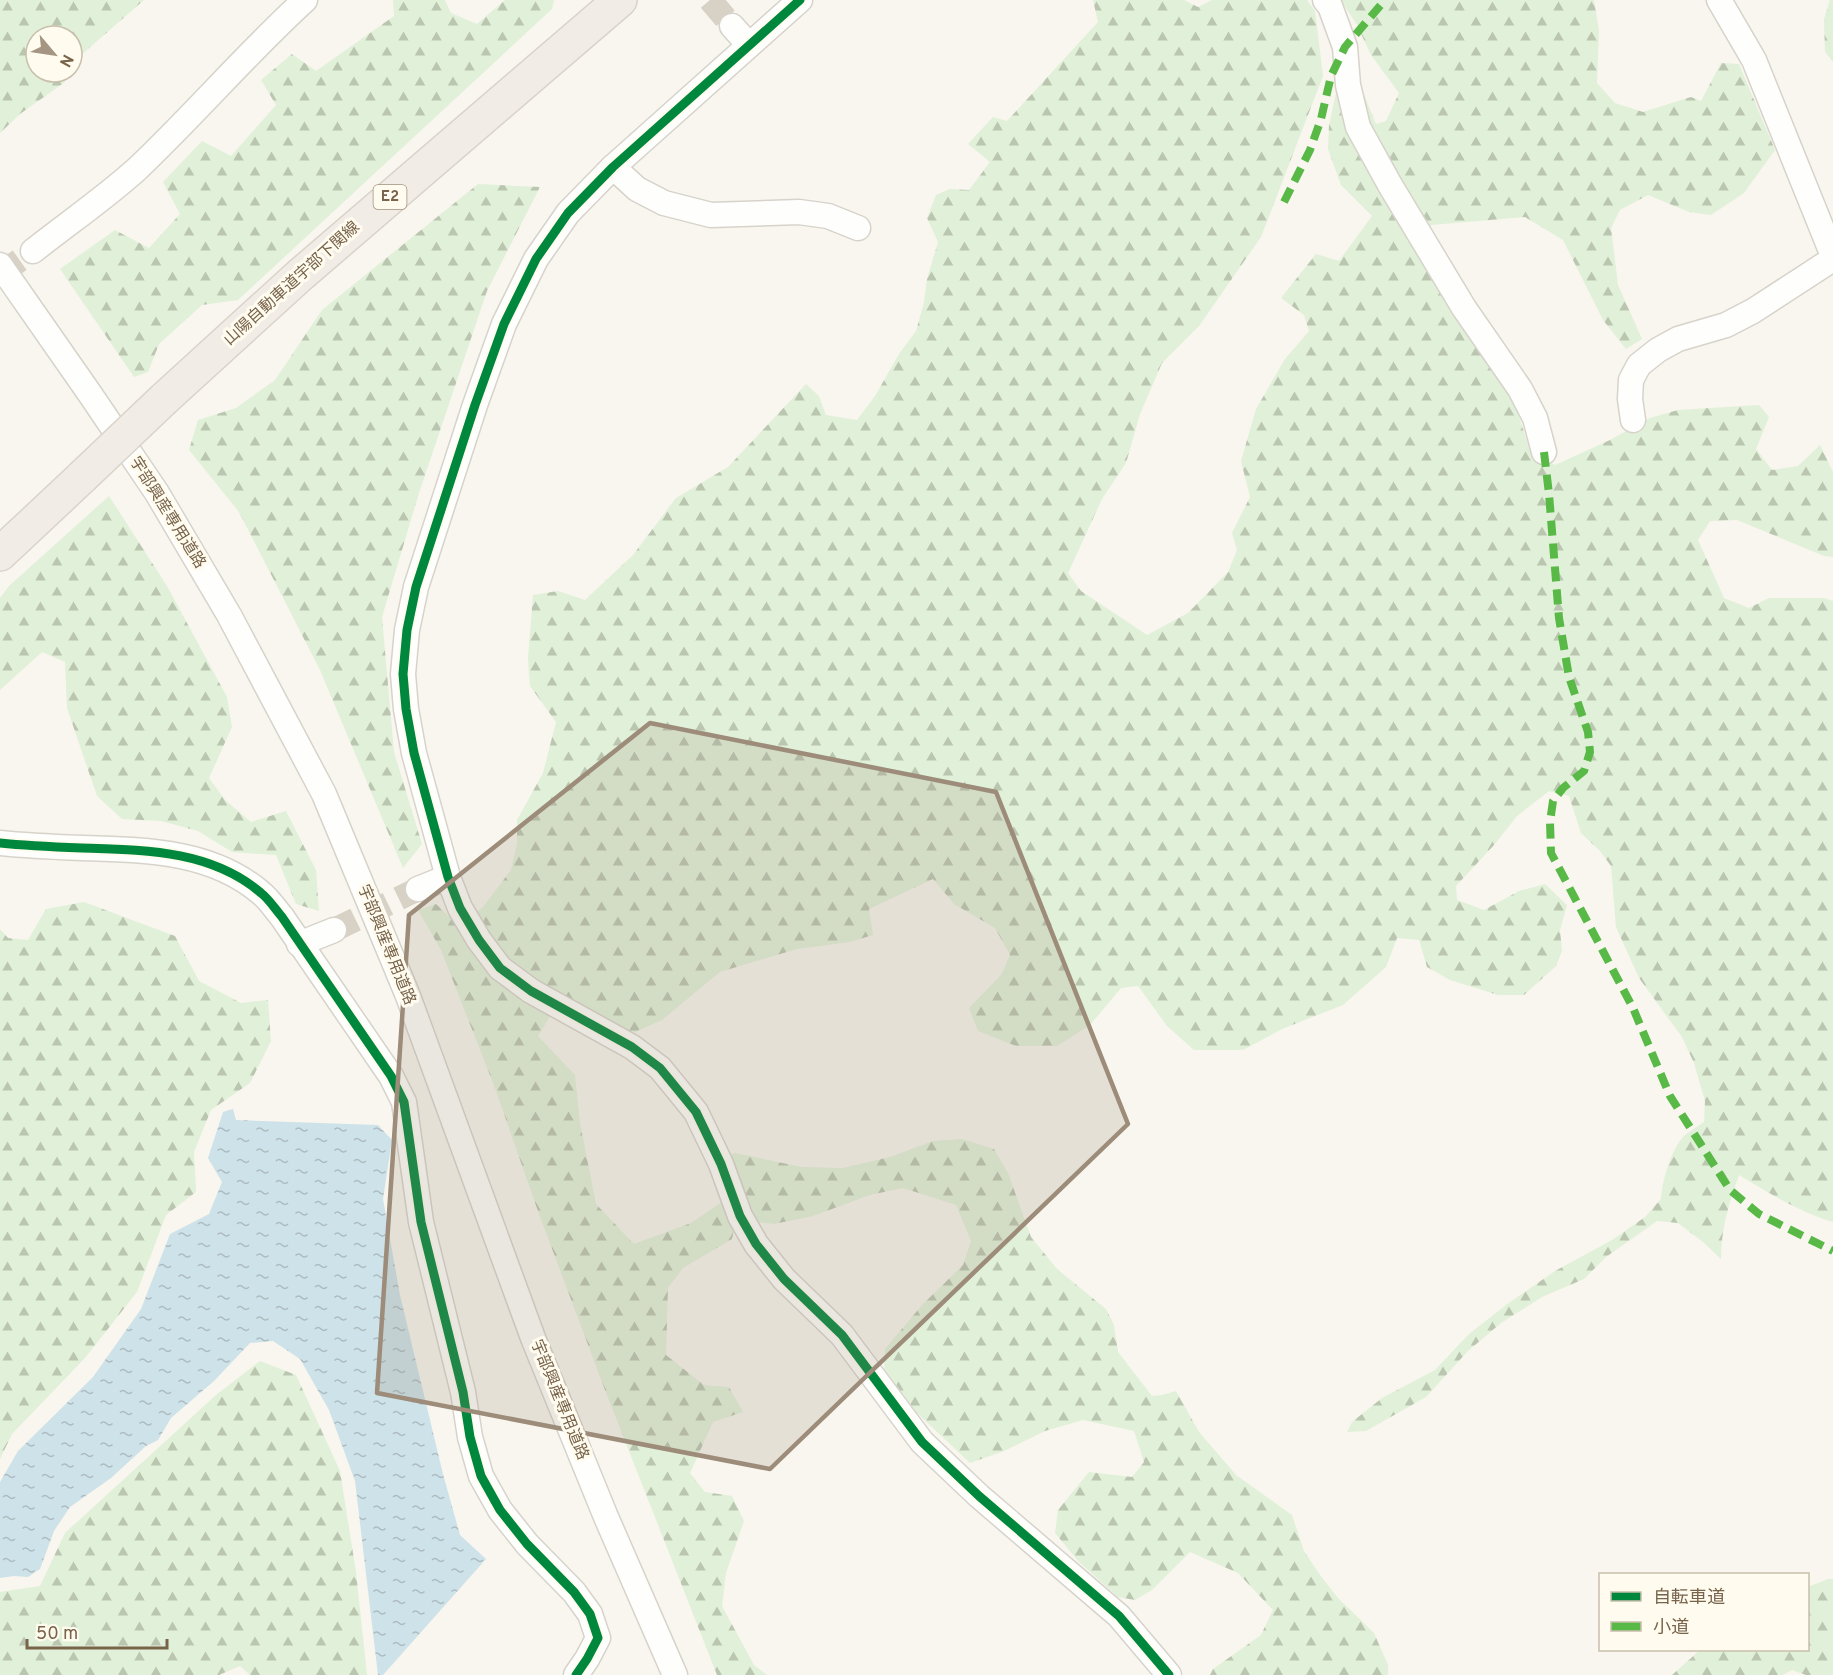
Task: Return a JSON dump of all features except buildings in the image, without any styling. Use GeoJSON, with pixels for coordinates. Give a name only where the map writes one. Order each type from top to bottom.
{"type":"FeatureCollection","features":[{"type":"Feature","properties":{"kind":"highway","name":"山陽自動車道宇部下関線"},"geometry":{"type":"LineString","coordinates":[[0,554],[298,276],[620,0]]}},
{"type":"Feature","properties":{"kind":"street"},"geometry":{"type":"LineString","coordinates":[[33,252],[135,171],[305,0]]}},
{"type":"Feature","properties":{"kind":"street"},"geometry":{"type":"LineString","coordinates":[[800,0],[613,167],[568,213],[536,259],[504,324],[416,587],[407,630],[403,674],[406,709],[425,796],[448,877],[460,908],[479,940],[500,968],[531,991],[632,1047],[660,1068],[696,1112],[721,1164],[740,1216],[756,1244],[784,1280],[842,1335],[922,1442],[987,1503],[1119,1616],[1169,1675]]}},
{"type":"Feature","properties":{"kind":"street"},"geometry":{"type":"LineString","coordinates":[[1325,0],[1330,6],[1345,47],[1348,86],[1358,127],[1464,308],[1520,389],[1535,418],[1544,452]]}},
{"type":"Feature","properties":{"kind":"street"},"geometry":{"type":"LineString","coordinates":[[1633,420],[1630,399],[1631,380],[1639,365],[1658,350],[1678,339],[1708,332],[1753,311],[1833,258],[1754,60],[1719,0]]}},
{"type":"Feature","properties":{"kind":"street"},"geometry":{"type":"LineString","coordinates":[[732,26],[749,45]]}},
{"type":"Feature","properties":{"kind":"street"},"geometry":{"type":"LineString","coordinates":[[613,167],[637,189],[664,203],[711,214],[799,212],[828,216],[858,228]]}},
{"type":"Feature","properties":{"kind":"street","name":"宇部興産専用道路"},"geometry":{"type":"LineString","coordinates":[[0,265],[157,494],[229,615],[324,794],[408,996],[533,1338],[606,1516],[675,1675]]}},
{"type":"Feature","properties":{"kind":"street"},"geometry":{"type":"LineString","coordinates":[[0,843],[41,847],[144,850],[178,855],[215,866],[240,878],[262,894],[282,917],[391,1076],[404,1102],[421,1222],[461,1382],[470,1437],[481,1476],[500,1510],[527,1545],[574,1592],[590,1614],[598,1638],[576,1675]]}},
{"type":"Feature","properties":{"kind":"street"},"geometry":{"type":"LineString","coordinates":[[418,889],[448,877]]}},
{"type":"Feature","properties":{"kind":"street"},"geometry":{"type":"LineString","coordinates":[[299,944],[334,930]]}},
{"type":"Feature","properties":{"kind":"highlighted area"},"geometry":{"type":"Polygon","coordinates":[[[650,723],[996,792],[1128,1124],[770,1469],[377,1393],[409,915],[650,723]]]}},
{"type":"Feature","properties":{"kind":"green space"},"geometry":{"type":"Polygon","coordinates":[[[0,0],[144,0],[84,52],[84,24],[24,24],[24,84],[62,84],[20,114],[0,133],[0,0]]]}},
{"type":"Feature","properties":{"kind":"green space"},"geometry":{"type":"Polygon","coordinates":[[[393,0],[445,0],[451,13],[477,24],[505,0],[554,0],[552,9],[238,300],[202,305],[159,344],[148,372],[134,377],[60,269],[115,230],[149,248],[180,214],[163,182],[202,141],[231,156],[276,105],[261,80],[292,54],[316,71],[394,16],[393,0]]]}},
{"type":"Feature","properties":{"kind":"green space"},"geometry":{"type":"Polygon","coordinates":[[[1093,0],[1184,0],[1198,7],[1212,0],[1307,0],[1315,11],[1323,76],[1261,237],[1199,326],[1162,363],[1140,414],[1126,463],[1102,499],[1068,573],[1081,591],[1147,635],[1188,613],[1228,572],[1237,550],[1232,533],[1250,497],[1241,461],[1256,409],[1285,359],[1309,331],[1304,315],[1281,298],[1316,254],[1339,261],[1372,216],[1341,185],[1328,149],[1329,125],[1338,84],[1363,92],[1376,124],[1386,121],[1399,93],[1371,55],[1357,25],[1341,0],[1594,0],[1599,31],[1597,83],[1615,103],[1643,112],[1691,97],[1701,101],[1721,63],[1739,64],[1775,150],[1744,193],[1711,215],[1689,212],[1648,195],[1620,210],[1611,228],[1618,285],[1642,339],[1626,349],[1603,320],[1563,240],[1525,217],[1431,225],[1418,247],[1511,392],[1530,451],[1555,465],[1610,440],[1650,418],[1678,410],[1759,405],[1769,417],[1756,449],[1772,470],[1798,466],[1820,445],[1833,472],[1833,557],[1824,556],[1737,520],[1710,521],[1698,540],[1724,598],[1749,608],[1769,598],[1824,598],[1833,601],[1833,1222],[1796,1207],[1739,1175],[1726,1216],[1721,1259],[1678,1223],[1657,1221],[1606,1257],[1584,1279],[1542,1297],[1501,1323],[1468,1351],[1426,1397],[1366,1431],[1347,1432],[1352,1422],[1382,1398],[1435,1370],[1468,1335],[1506,1305],[1555,1271],[1612,1240],[1645,1217],[1661,1199],[1668,1166],[1679,1142],[1686,1134],[1704,1122],[1705,1101],[1694,1063],[1682,1037],[1639,978],[1616,927],[1611,866],[1600,851],[1581,833],[1569,796],[1549,791],[1517,816],[1456,886],[1457,900],[1484,910],[1519,891],[1545,884],[1567,905],[1560,930],[1562,951],[1556,966],[1524,995],[1498,995],[1450,980],[1427,967],[1419,940],[1397,938],[1386,967],[1343,1005],[1282,1029],[1243,1050],[1194,1050],[1167,1026],[1138,986],[1121,988],[1090,1025],[1057,1046],[1016,1046],[978,1031],[969,1008],[1001,975],[1010,955],[995,928],[954,904],[933,879],[869,909],[873,935],[850,942],[797,949],[720,972],[662,1020],[635,1032],[607,1026],[561,998],[538,1036],[575,1075],[580,1123],[596,1204],[634,1244],[691,1223],[722,1202],[711,1164],[735,1153],[802,1167],[843,1168],[890,1157],[933,1141],[962,1139],[994,1149],[1008,1173],[1031,1237],[1057,1269],[1106,1309],[1114,1325],[1118,1352],[1152,1396],[1176,1391],[1199,1432],[1236,1475],[1292,1515],[1304,1551],[1338,1598],[1374,1633],[1388,1665],[1388,1675],[1210,1675],[1213,1669],[1261,1635],[1273,1610],[1238,1573],[1190,1552],[1152,1590],[1135,1600],[1118,1597],[1079,1562],[1055,1533],[1058,1510],[1089,1472],[1132,1477],[1144,1462],[1134,1431],[1083,1420],[1045,1431],[1004,1451],[970,1463],[916,1412],[884,1369],[885,1349],[922,1305],[963,1265],[971,1241],[956,1205],[903,1188],[870,1195],[813,1216],[774,1224],[758,1222],[735,1224],[732,1239],[683,1268],[668,1288],[666,1355],[704,1385],[729,1387],[743,1412],[713,1422],[690,1473],[705,1492],[732,1496],[744,1521],[726,1573],[722,1606],[754,1665],[767,1675],[717,1675],[605,1390],[495,1088],[441,950],[418,910],[436,904],[459,926],[483,907],[511,870],[517,843],[517,820],[543,773],[556,722],[530,686],[528,658],[533,595],[558,591],[585,600],[633,555],[676,498],[728,467],[806,384],[819,396],[826,415],[857,420],[916,331],[938,242],[927,218],[936,195],[950,189],[969,190],[990,162],[968,144],[993,117],[1007,121],[1098,22],[1093,0]]]}},
{"type":"Feature","properties":{"kind":"green space"},"geometry":{"type":"Polygon","coordinates":[[[1830,0],[1833,0],[1833,62],[1825,52],[1824,19],[1830,0]]]}},
{"type":"Feature","properties":{"kind":"green space"},"geometry":{"type":"Polygon","coordinates":[[[478,184],[540,187],[487,291],[419,493],[382,617],[394,752],[422,844],[403,868],[320,670],[239,512],[189,450],[198,420],[236,408],[275,380],[322,310],[478,184]]]}},
{"type":"Feature","properties":{"kind":"green space"},"geometry":{"type":"Polygon","coordinates":[[[109,496],[167,586],[227,697],[232,727],[209,778],[225,800],[251,822],[286,811],[316,870],[319,911],[296,904],[276,855],[232,852],[198,831],[161,821],[122,819],[97,796],[67,708],[65,662],[42,652],[0,690],[0,598],[9,586],[109,496]]]}},
{"type":"Feature","properties":{"kind":"green space"},"geometry":{"type":"Polygon","coordinates":[[[84,902],[175,936],[199,981],[241,1003],[268,1000],[271,1041],[250,1083],[211,1110],[194,1152],[196,1192],[166,1215],[137,1292],[85,1358],[12,1434],[0,1459],[0,929],[8,938],[28,940],[46,909],[84,902]]]}},
{"type":"Feature","properties":{"kind":"green space"},"geometry":{"type":"Polygon","coordinates":[[[260,1361],[296,1375],[340,1471],[356,1572],[367,1675],[250,1675],[240,1666],[219,1675],[0,1675],[0,1592],[40,1586],[65,1533],[216,1395],[260,1361]]]}},
{"type":"Feature","properties":{"kind":"green space"},"geometry":{"type":"Polygon","coordinates":[[[1833,1579],[1833,1675],[1806,1675],[1792,1670],[1782,1675],[1672,1675],[1699,1651],[1809,1651],[1809,1587],[1833,1579]]]}},
{"type":"Feature","properties":{"kind":"water"},"geometry":{"type":"Polygon","coordinates":[[[233,1109],[236,1120],[378,1125],[392,1140],[383,1199],[400,1295],[460,1535],[486,1559],[383,1675],[378,1675],[355,1481],[329,1410],[300,1359],[273,1341],[250,1343],[214,1381],[171,1418],[158,1440],[146,1446],[111,1478],[70,1507],[54,1531],[40,1569],[28,1577],[0,1578],[0,1482],[18,1451],[93,1377],[141,1309],[170,1234],[209,1214],[222,1182],[208,1158],[223,1112],[233,1109]]]}},
{"type":"Feature","properties":{"kind":"tunnel"},"geometry":{"type":"LineString","coordinates":[[710,0],[732,26]]}},
{"type":"Feature","properties":{"kind":"tunnel"},"geometry":{"type":"LineString","coordinates":[[0,274],[33,251]]}},
{"type":"Feature","properties":{"kind":"tunnel"},"geometry":{"type":"LineString","coordinates":[[334,930],[418,889]]}},
{"type":"Feature","properties":{"kind":"marked path"},"geometry":{"type":"LineString","coordinates":[[1284,202],[1310,150],[1321,119],[1331,76],[1345,47],[1385,0]]}},
{"type":"Feature","properties":{"kind":"marked path"},"geometry":{"type":"LineString","coordinates":[[1544,452],[1559,618],[1569,677],[1588,732],[1590,752],[1584,771],[1563,788],[1553,801],[1550,822],[1551,853],[1633,1008],[1670,1096],[1730,1190],[1759,1214],[1833,1251]]}},
{"type":"Feature","properties":{"kind":"cycle path"},"geometry":{"type":"LineString","coordinates":[[800,0],[613,167],[568,213],[536,259],[504,324],[416,587],[407,630],[403,674],[406,709],[414,753],[448,877],[460,908],[479,940],[500,968],[531,991],[632,1047],[660,1068],[696,1112],[721,1164],[740,1216],[756,1244],[784,1279],[842,1335],[922,1442],[979,1496],[1119,1616],[1169,1675]]}},
{"type":"Feature","properties":{"kind":"cycle path"},"geometry":{"type":"LineString","coordinates":[[0,843],[153,852],[199,860],[241,879],[264,895],[282,917],[391,1076],[404,1102],[421,1222],[481,1476],[500,1510],[527,1544],[574,1592],[590,1614],[598,1638],[576,1675]]}}]}
